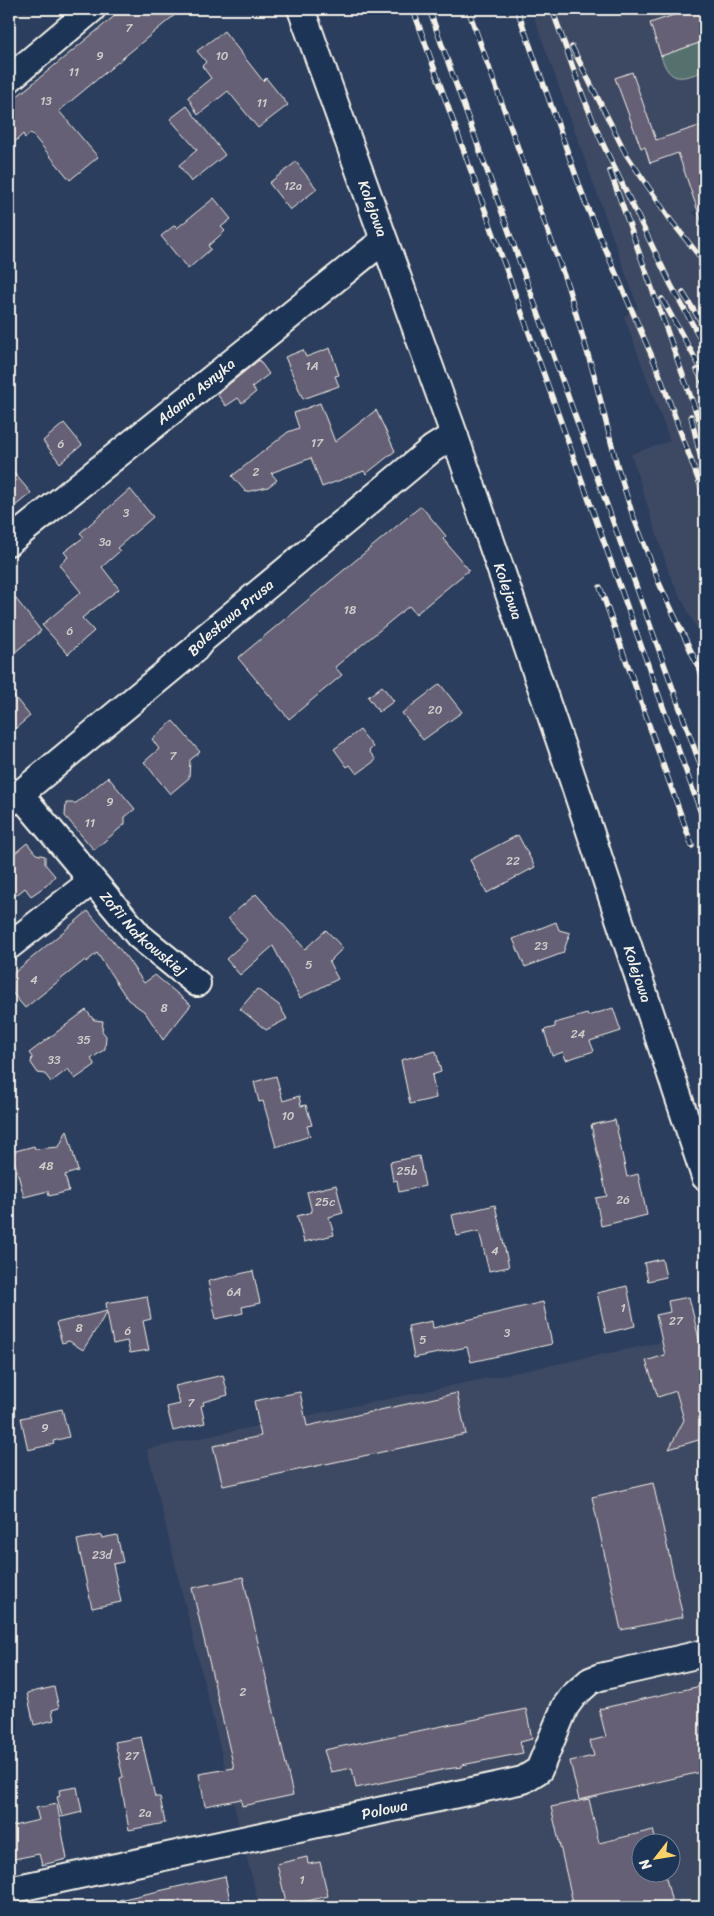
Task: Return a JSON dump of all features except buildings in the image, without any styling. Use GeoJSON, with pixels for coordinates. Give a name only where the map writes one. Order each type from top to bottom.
{"type":"FeatureCollection","features":[{"type":"Feature","properties":{"kind":"street"},"geometry":{"type":"LineString","coordinates":[[11,74],[92,9]]}},
{"type":"Feature","properties":{"kind":"street","name":"Kolejowa"},"geometry":{"type":"LineString","coordinates":[[301,9],[455,437],[563,750],[705,1178]]}},
{"type":"Feature","properties":{"kind":"street","name":"Adama Asnyka"},"geometry":{"type":"LineString","coordinates":[[9,542],[374,248],[385,243]]}},
{"type":"Feature","properties":{"kind":"street","name":"Bolesława Prusa"},"geometry":{"type":"LineString","coordinates":[[14,798],[195,649],[202,640],[432,449],[455,437]]}},
{"type":"Feature","properties":{"kind":"street","name":"Zofii Nałkowskiej"},"geometry":{"type":"LineString","coordinates":[[14,798],[92,881],[139,936],[197,983]]}},
{"type":"Feature","properties":{"kind":"street","name":"Zofii Nałkowskiej"},"geometry":{"type":"LineString","coordinates":[[9,946],[92,881]]}},
{"type":"Feature","properties":{"kind":"street","name":"Polowa"},"geometry":{"type":"LineString","coordinates":[[9,1890],[523,1780],[539,1770],[565,1707],[573,1696],[590,1681],[600,1677],[705,1653]]}},
{"type":"Feature","properties":{"kind":"shaded area"},"geometry":{"type":"Polygon","coordinates":[[[531,9],[705,9],[705,208],[692,212],[705,224],[705,645],[670,576],[631,454],[670,441],[624,316],[638,308],[531,9]]]}},
{"type":"Feature","properties":{"kind":"shaded area"},"geometry":{"type":"Polygon","coordinates":[[[705,1333],[705,1907],[259,1907],[147,1449],[705,1333]]]}},
{"type":"Feature","properties":{"kind":"green space"},"geometry":{"type":"Polygon","coordinates":[[[705,41],[705,71],[689,76],[677,77],[668,71],[661,56],[705,41]]]}},
{"type":"Feature","properties":{"kind":"railway"},"geometry":{"type":"LineString","coordinates":[[413,9],[705,824]]}},
{"type":"Feature","properties":{"kind":"railway"},"geometry":{"type":"LineString","coordinates":[[429,9],[705,778]]}},
{"type":"Feature","properties":{"kind":"railway"},"geometry":{"type":"LineString","coordinates":[[468,9],[568,287],[632,513],[660,585],[705,681]]}},
{"type":"Feature","properties":{"kind":"railway"},"geometry":{"type":"LineString","coordinates":[[517,9],[587,207],[657,368],[705,498]]}},
{"type":"Feature","properties":{"kind":"railway"},"geometry":{"type":"LineString","coordinates":[[552,9],[601,140],[671,285],[705,347]]}},
{"type":"Feature","properties":{"kind":"railway"},"geometry":{"type":"LineString","coordinates":[[572,47],[626,154],[672,222],[705,263]]}},
{"type":"Feature","properties":{"kind":"railway"},"geometry":{"type":"LineString","coordinates":[[610,171],[705,437]]}},
{"type":"Feature","properties":{"kind":"railway"},"geometry":{"type":"LineString","coordinates":[[683,293],[705,328]]}},
{"type":"Feature","properties":{"kind":"railway"},"geometry":{"type":"LineString","coordinates":[[662,299],[705,376]]}},
{"type":"Feature","properties":{"kind":"railway"},"geometry":{"type":"LineString","coordinates":[[697,370],[705,386]]}},
{"type":"Feature","properties":{"kind":"railway"},"geometry":{"type":"LineString","coordinates":[[691,416],[705,477]]}},
{"type":"Feature","properties":{"kind":"railway"},"geometry":{"type":"LineString","coordinates":[[600,587],[692,846]]}}]}
